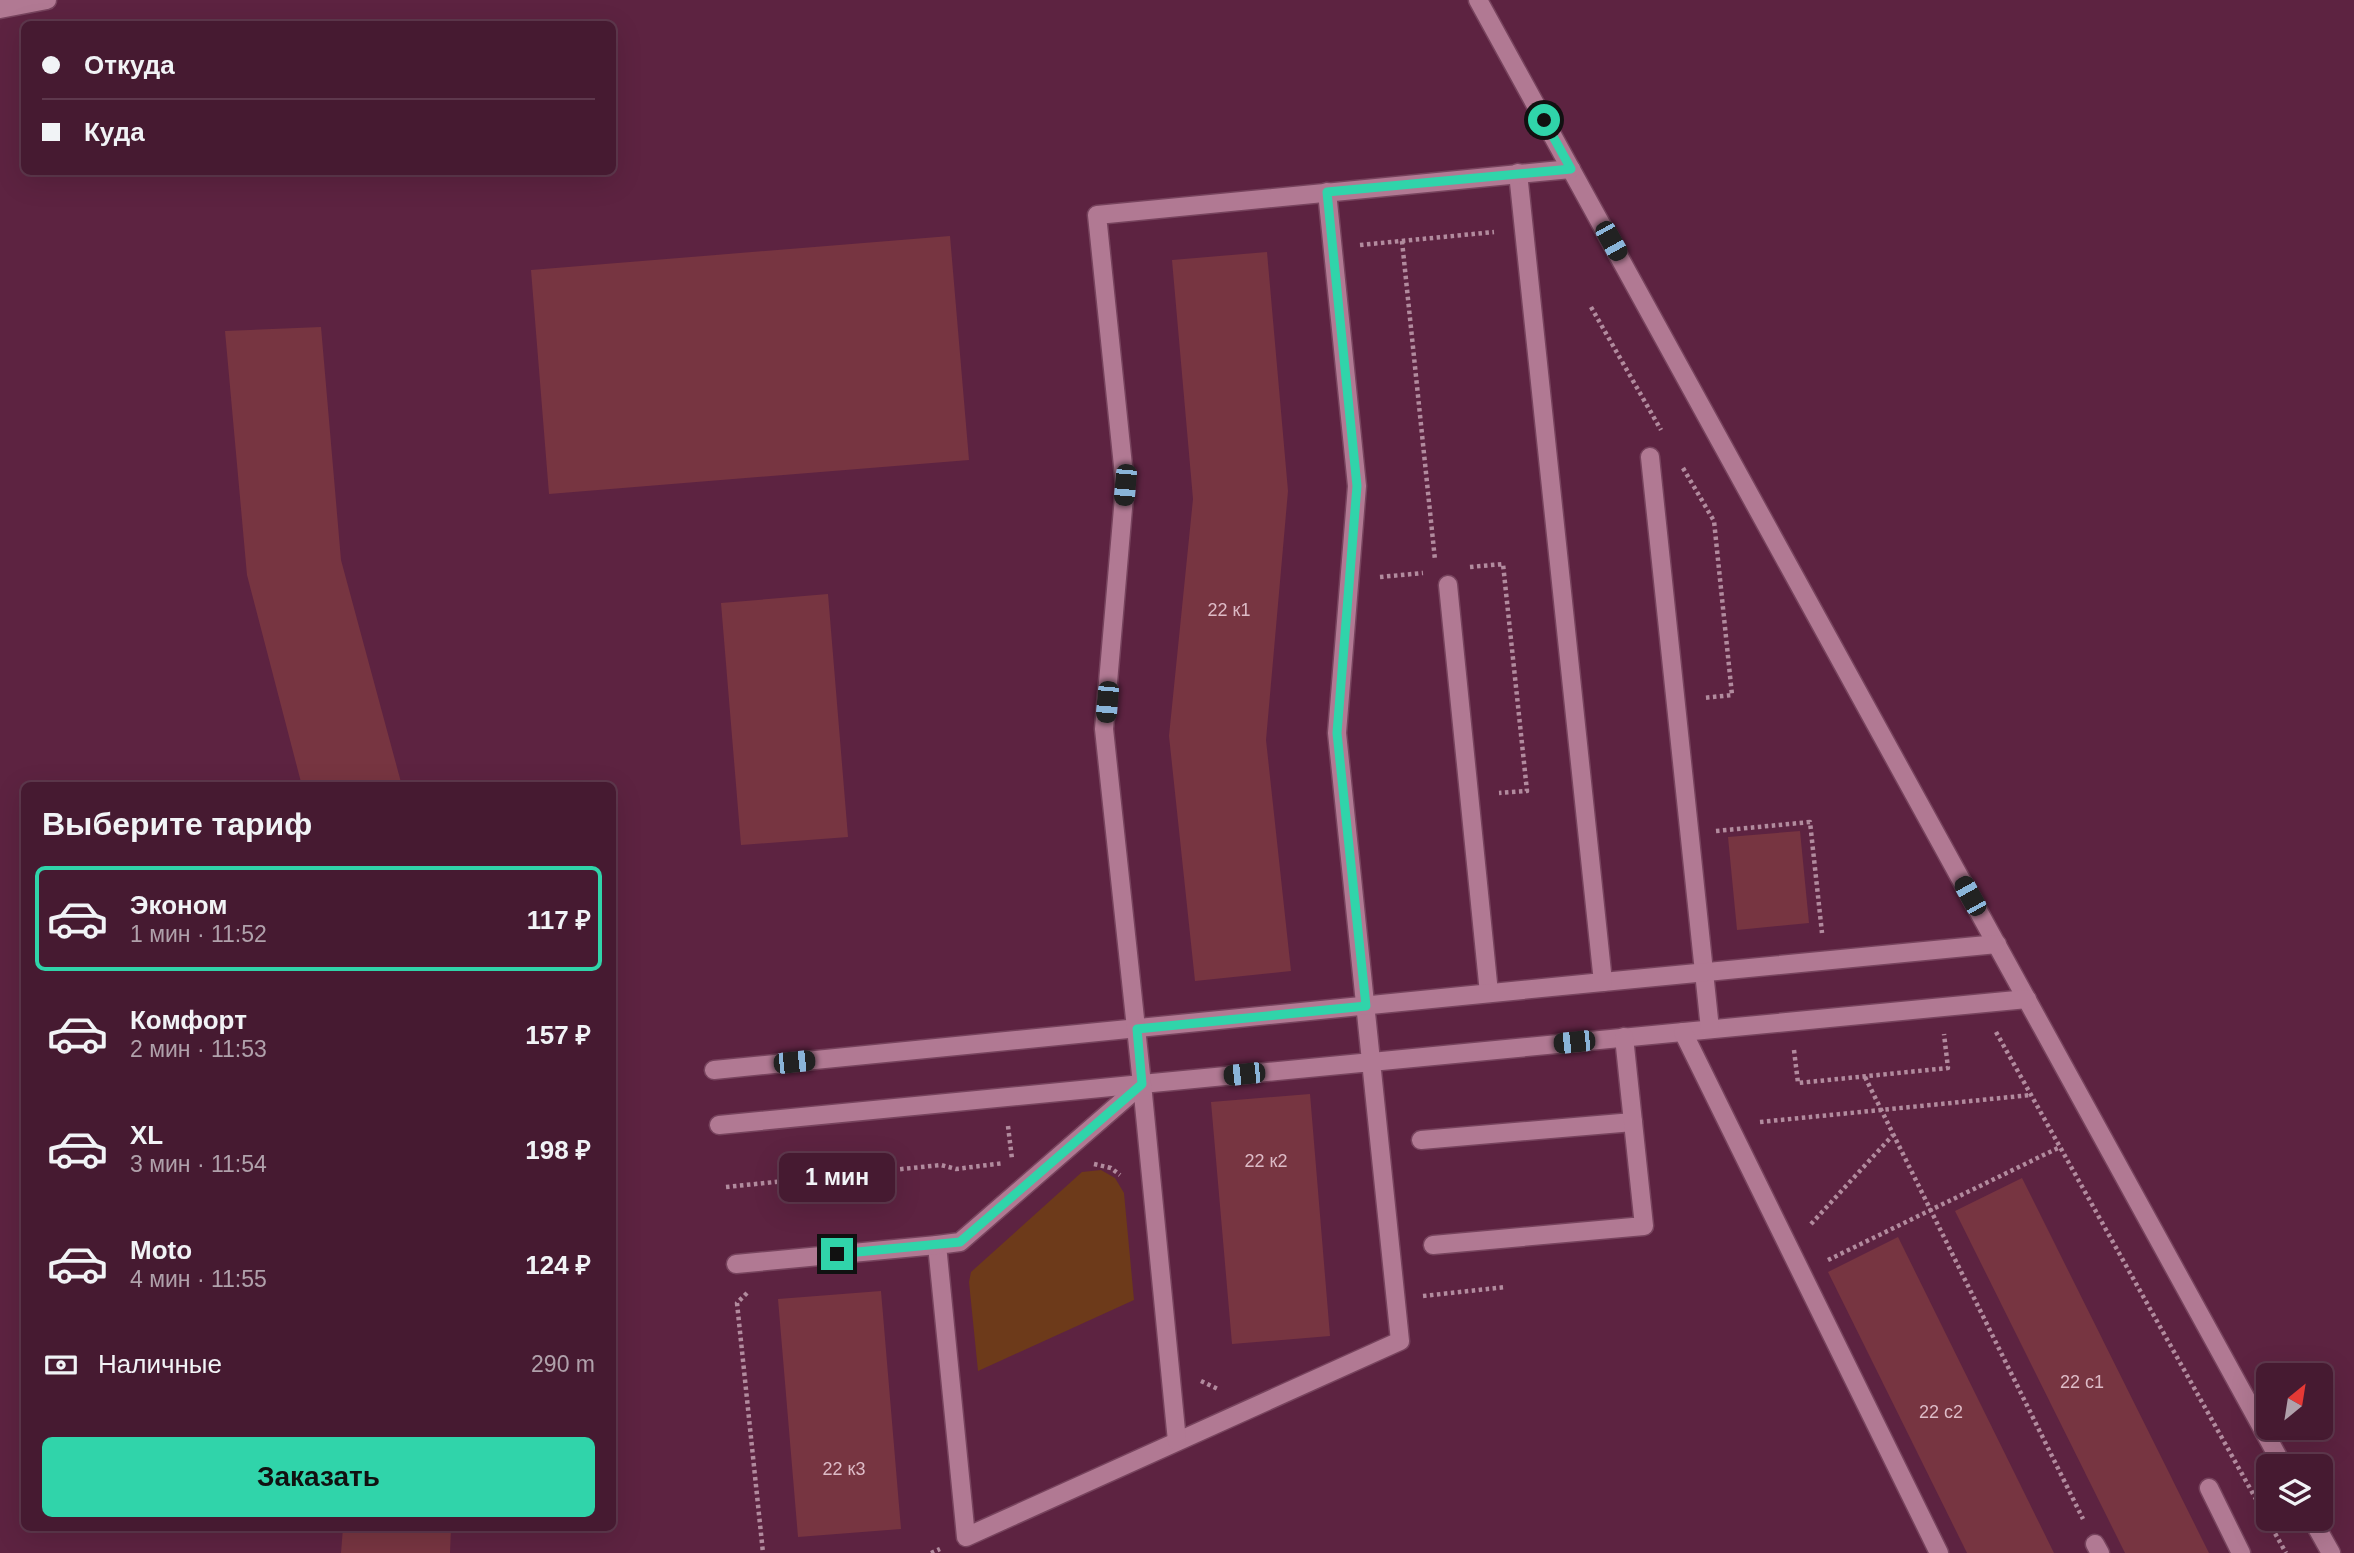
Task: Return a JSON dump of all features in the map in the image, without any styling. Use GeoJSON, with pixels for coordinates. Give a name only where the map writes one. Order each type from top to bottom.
{"type":"FeatureCollection","features":[{"type":"Feature","properties":{"kind":"street"},"geometry":{"type":"LineString","coordinates":[[0,9],[47,0]]}},
{"type":"Feature","properties":{"kind":"street"},"geometry":{"type":"LineString","coordinates":[[1478,0],[2276,1454]]}},
{"type":"Feature","properties":{"kind":"street"},"geometry":{"type":"LineString","coordinates":[[1177,1441],[1137,1029],[1104,729],[1125,485],[1097,215],[1571,169]]}},
{"type":"Feature","properties":{"kind":"street"},"geometry":{"type":"LineString","coordinates":[[1518,173],[1603,982]]}},
{"type":"Feature","properties":{"kind":"street"},"geometry":{"type":"LineString","coordinates":[[937,1245],[966,1536],[1400,1341],[1337,733],[1357,486],[1327,192]]}},
{"type":"Feature","properties":{"kind":"street"},"geometry":{"type":"LineString","coordinates":[[1650,457],[1710,1029]]}},
{"type":"Feature","properties":{"kind":"street"},"geometry":{"type":"LineString","coordinates":[[1448,585],[1489,993]]}},
{"type":"Feature","properties":{"kind":"street"},"geometry":{"type":"LineString","coordinates":[[714,1069],[1997,944]]}},
{"type":"Feature","properties":{"kind":"street"},"geometry":{"type":"LineString","coordinates":[[719,1125],[2027,999]]}},
{"type":"Feature","properties":{"kind":"street"},"geometry":{"type":"LineString","coordinates":[[1683,1032],[1939,1553]]}},
{"type":"Feature","properties":{"kind":"street"},"geometry":{"type":"LineString","coordinates":[[1433,1245],[1644,1226],[1624,1037]]}},
{"type":"Feature","properties":{"kind":"street"},"geometry":{"type":"LineString","coordinates":[[736,1264],[960,1242],[1142,1084]]}},
{"type":"Feature","properties":{"kind":"street"},"geometry":{"type":"LineString","coordinates":[[1422,1140],[1633,1122]]}},
{"type":"Feature","properties":{"kind":"street"},"geometry":{"type":"LineString","coordinates":[[2209,1488],[2241,1553]]}},
{"type":"Feature","properties":{"kind":"street"},"geometry":{"type":"LineString","coordinates":[[2319,1531],[2331,1553]]}},
{"type":"Feature","properties":{"kind":"path"},"geometry":{"type":"LineString","coordinates":[[1333,248],[1523,229]]}},
{"type":"Feature","properties":{"kind":"path"},"geometry":{"type":"LineString","coordinates":[[1402,241],[1436,571]]}},
{"type":"Feature","properties":{"kind":"path"},"geometry":{"type":"LineString","coordinates":[[1591,307],[1666,438]]}},
{"type":"Feature","properties":{"kind":"path"},"geometry":{"type":"LineString","coordinates":[[1679,462],[1714,521],[1732,695],[1699,698],[1700,711]]}},
{"type":"Feature","properties":{"kind":"path"},"geometry":{"type":"LineString","coordinates":[[1711,818],[1714,844]]}},
{"type":"Feature","properties":{"kind":"path"},"geometry":{"type":"LineString","coordinates":[[1713,831],[1810,822],[1823,938]]}},
{"type":"Feature","properties":{"kind":"path"},"geometry":{"type":"LineString","coordinates":[[1991,1022],[2286,1553]]}},
{"type":"Feature","properties":{"kind":"path"},"geometry":{"type":"LineString","coordinates":[[1793,1040],[1798,1083],[1948,1069],[1943,1025]]}},
{"type":"Feature","properties":{"kind":"path"},"geometry":{"type":"LineString","coordinates":[[1865,1077],[2098,1549]]}},
{"type":"Feature","properties":{"kind":"path"},"geometry":{"type":"LineString","coordinates":[[1748,1124],[2031,1095]]}},
{"type":"Feature","properties":{"kind":"path"},"geometry":{"type":"LineString","coordinates":[[1007,1116],[1012,1163]]}},
{"type":"Feature","properties":{"kind":"path"},"geometry":{"type":"LineString","coordinates":[[1803,1233],[1893,1135]]}},
{"type":"Feature","properties":{"kind":"path"},"geometry":{"type":"LineString","coordinates":[[1818,1265],[2060,1147]]}},
{"type":"Feature","properties":{"kind":"path"},"geometry":{"type":"LineString","coordinates":[[726,1186],[941,1165],[956,1169],[1012,1163],[1020,1156]]}},
{"type":"Feature","properties":{"kind":"path"},"geometry":{"type":"LineString","coordinates":[[1081,1167],[1092,1164],[1111,1168],[1119,1174],[1128,1191],[1153,1189]]}},
{"type":"Feature","properties":{"kind":"path"},"geometry":{"type":"LineString","coordinates":[[1395,1299],[1506,1287]]}},
{"type":"Feature","properties":{"kind":"path"},"geometry":{"type":"LineString","coordinates":[[751,1289],[737,1303],[763,1553]]}},
{"type":"Feature","properties":{"kind":"path"},"geometry":{"type":"LineString","coordinates":[[1199,1380],[1208,1387],[1232,1389]]}},
{"type":"Feature","properties":{"kind":"path"},"geometry":{"type":"LineString","coordinates":[[931,1553],[941,1549],[940,1536]]}},
{"type":"Feature","properties":{"kind":"shaded area"},"geometry":{"type":"Polygon","coordinates":[[[1101,1170],[1115,1178],[1124,1193],[1134,1300],[978,1371],[969,1282],[971,1272],[1082,1172],[1101,1170]]]}},
{"type":"Feature","properties":{"kind":"building"},"geometry":{"type":"Polygon","coordinates":[[[950,236],[969,460],[549,494],[531,270],[950,236]]]}},
{"type":"Feature","properties":{"kind":"building"},"geometry":{"type":"Polygon","coordinates":[[[1267,252],[1288,491],[1266,740],[1291,971],[1195,981],[1169,736],[1193,499],[1172,260],[1267,252]]]}},
{"type":"Feature","properties":{"kind":"building"},"geometry":{"type":"Polygon","coordinates":[[[321,327],[341,560],[401,782],[301,782],[247,575],[225,331],[321,327]]]}},
{"type":"Feature","properties":{"kind":"building"},"geometry":{"type":"Polygon","coordinates":[[[828,594],[848,837],[741,845],[721,603],[828,594]]]}},
{"type":"Feature","properties":{"kind":"building"},"geometry":{"type":"Polygon","coordinates":[[[1800,831],[1809,923],[1737,930],[1728,837],[1800,831]]]}},
{"type":"Feature","properties":{"kind":"building"},"geometry":{"type":"Polygon","coordinates":[[[1310,1094],[1330,1336],[1232,1344],[1211,1102],[1310,1094]]]}},
{"type":"Feature","properties":{"kind":"building"},"geometry":{"type":"Polygon","coordinates":[[[2022,1178],[2209,1553],[2125,1553],[1955,1211],[2022,1178]]]}},
{"type":"Feature","properties":{"kind":"building"},"geometry":{"type":"Polygon","coordinates":[[[1898,1237],[2054,1553],[1967,1553],[1828,1272],[1898,1237]]]}},
{"type":"Feature","properties":{"kind":"building"},"geometry":{"type":"Polygon","coordinates":[[[881,1291],[901,1529],[798,1537],[778,1299],[881,1291]]]}},
{"type":"Feature","properties":{"kind":"building"},"geometry":{"type":"Polygon","coordinates":[[[343,1531],[451,1531],[450,1553],[341,1553],[343,1531]]]}},
{"type":"Feature","properties":{"kind":"route"},"geometry":{"type":"LineString","coordinates":[[837,1254],[960,1242],[1142,1084],[1137,1029],[1366,1006],[1337,733],[1357,486],[1327,192],[1571,169],[1544,120]]}}]}
